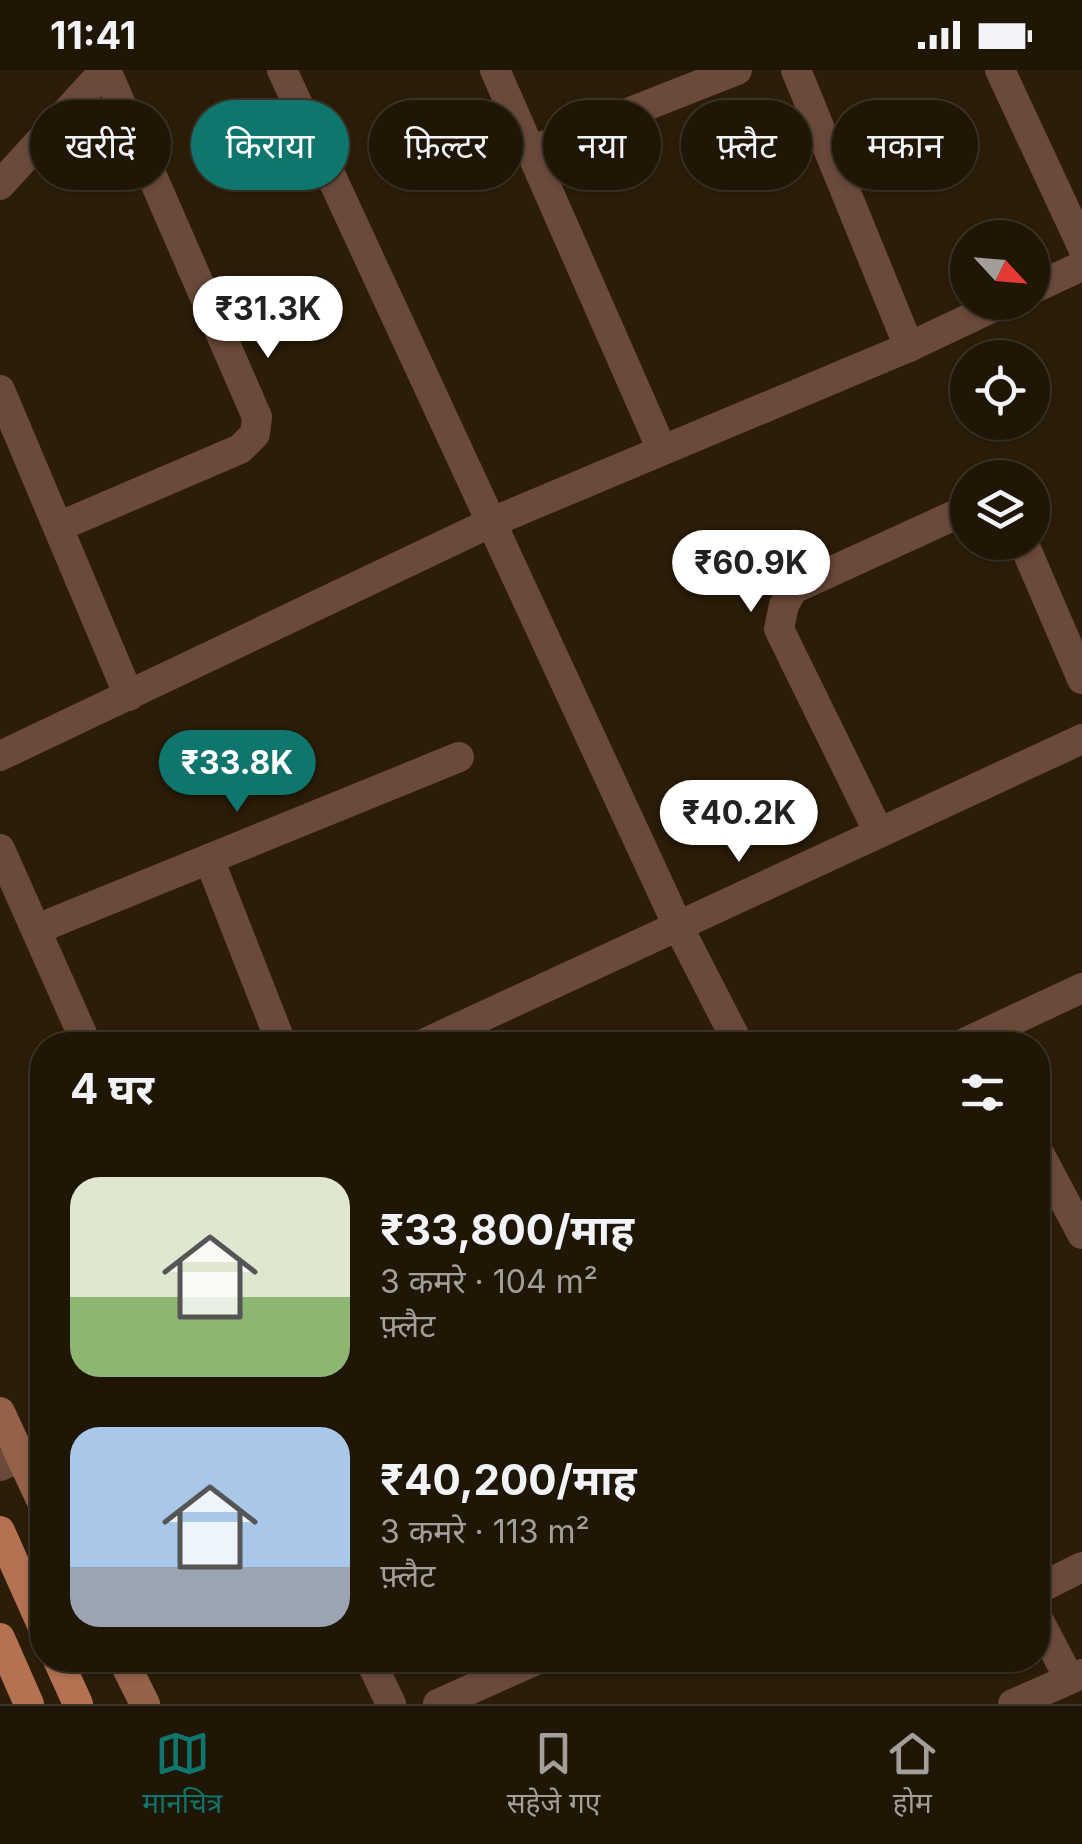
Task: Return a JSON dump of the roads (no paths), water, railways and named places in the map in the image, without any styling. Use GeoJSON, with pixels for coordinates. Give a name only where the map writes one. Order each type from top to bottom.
{"type":"FeatureCollection","features":[{"type":"Feature","properties":{"kind":"main road"},"geometry":{"type":"LineString","coordinates":[[0,1531],[30,1598]]}},
{"type":"Feature","properties":{"kind":"main road"},"geometry":{"type":"LineString","coordinates":[[0,1638],[30,1704]]}},
{"type":"Feature","properties":{"kind":"main road"},"geometry":{"type":"LineString","coordinates":[[63,1672],[78,1704]]}},
{"type":"Feature","properties":{"kind":"street"},"geometry":{"type":"LineString","coordinates":[[0,186],[11,166],[106,70],[257,417],[255,434],[240,448],[58,527]]}},
{"type":"Feature","properties":{"kind":"street"},"geometry":{"type":"LineString","coordinates":[[282,70],[678,926],[732,1032]]}},
{"type":"Feature","properties":{"kind":"street"},"geometry":{"type":"LineString","coordinates":[[495,70],[662,450]]}},
{"type":"Feature","properties":{"kind":"street"},"geometry":{"type":"LineString","coordinates":[[531,152],[736,70]]}},
{"type":"Feature","properties":{"kind":"street"},"geometry":{"type":"LineString","coordinates":[[796,70],[909,347]]}},
{"type":"Feature","properties":{"kind":"street"},"geometry":{"type":"LineString","coordinates":[[1000,70],[1082,246]]}},
{"type":"Feature","properties":{"kind":"street"},"geometry":{"type":"LineString","coordinates":[[1050,281],[1082,266]]}},
{"type":"Feature","properties":{"kind":"street"},"geometry":{"type":"LineString","coordinates":[[0,756],[492,522],[966,320]]}},
{"type":"Feature","properties":{"kind":"street"},"geometry":{"type":"LineString","coordinates":[[0,390],[129,696]]}},
{"type":"Feature","properties":{"kind":"street"},"geometry":{"type":"LineString","coordinates":[[879,833],[779,629],[784,605],[793,589],[950,517]]}},
{"type":"Feature","properties":{"kind":"street"},"geometry":{"type":"LineString","coordinates":[[1030,560],[1082,678]]}},
{"type":"Feature","properties":{"kind":"street"},"geometry":{"type":"LineString","coordinates":[[449,1032],[1082,739]]}},
{"type":"Feature","properties":{"kind":"street"},"geometry":{"type":"LineString","coordinates":[[37,929],[460,757]]}},
{"type":"Feature","properties":{"kind":"street"},"geometry":{"type":"LineString","coordinates":[[0,849],[81,1032]]}},
{"type":"Feature","properties":{"kind":"street"},"geometry":{"type":"LineString","coordinates":[[208,859],[277,1032]]}},
{"type":"Feature","properties":{"kind":"street"},"geometry":{"type":"LineString","coordinates":[[994,1032],[1082,988]]}},
{"type":"Feature","properties":{"kind":"street"},"geometry":{"type":"LineString","coordinates":[[1050,1164],[1071,1188],[1082,1234]]}},
{"type":"Feature","properties":{"kind":"street"},"geometry":{"type":"LineString","coordinates":[[0,1412],[21,1457]]}},
{"type":"Feature","properties":{"kind":"street"},"geometry":{"type":"LineString","coordinates":[[1050,1583],[1082,1567]]}},
{"type":"Feature","properties":{"kind":"street"},"geometry":{"type":"LineString","coordinates":[[1013,1704],[1075,1676],[1050,1637]]}},
{"type":"Feature","properties":{"kind":"street"},"geometry":{"type":"LineString","coordinates":[[129,1672],[145,1704]]}},
{"type":"Feature","properties":{"kind":"street"},"geometry":{"type":"LineString","coordinates":[[376,1672],[392,1704]]}},
{"type":"Feature","properties":{"kind":"street"},"geometry":{"type":"LineString","coordinates":[[438,1704],[509,1672]]}}]}
